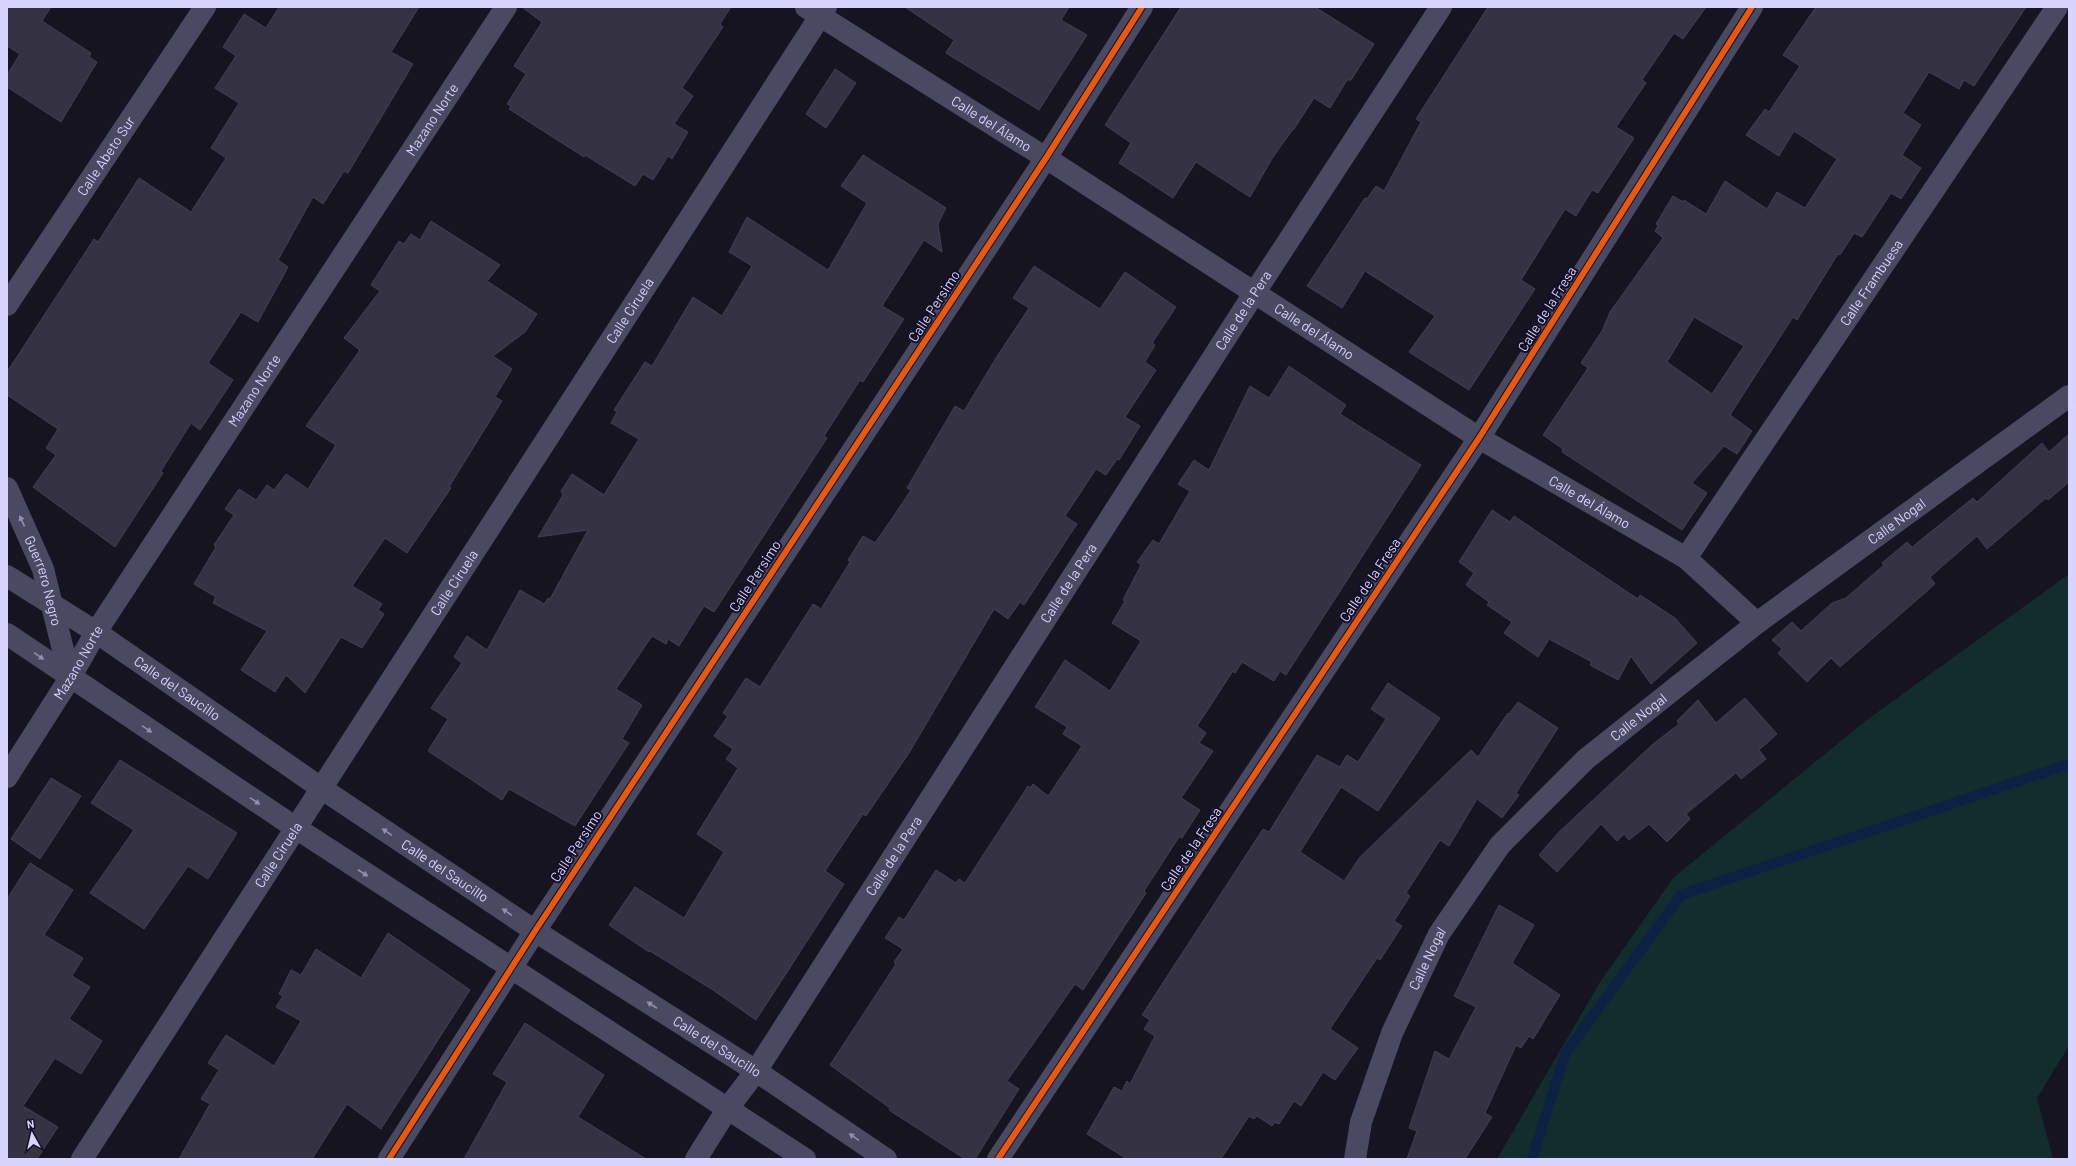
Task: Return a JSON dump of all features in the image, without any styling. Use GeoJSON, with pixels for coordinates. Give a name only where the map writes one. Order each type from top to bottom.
{"type":"FeatureCollection","features":[{"type":"Feature","properties":{"kind":"street","name":"Calle Abeto Sur"},"geometry":{"type":"LineString","coordinates":[[7,304],[205,7]]}},
{"type":"Feature","properties":{"kind":"street","name":"Mazano Norte"},"geometry":{"type":"LineString","coordinates":[[7,777],[70,678],[96,632],[506,7]]}},
{"type":"Feature","properties":{"kind":"street","name":"Calle Persimo"},"geometry":{"type":"LineString","coordinates":[[389,1159],[535,930],[1046,158],[1142,7]]}},
{"type":"Feature","properties":{"kind":"street","name":"Calle de la Pera"},"geometry":{"type":"LineString","coordinates":[[696,1159],[728,1108],[756,1071],[1255,292],[1441,7]]}},
{"type":"Feature","properties":{"kind":"street","name":"Calle de la Fresa"},"geometry":{"type":"LineString","coordinates":[[998,1159],[1479,438],[1752,7]]}},
{"type":"Feature","properties":{"kind":"street","name":"Calle Frambuesa"},"geometry":{"type":"LineString","coordinates":[[1686,558],[2057,7]]}},
{"type":"Feature","properties":{"kind":"street","name":"Calle del Álamo"},"geometry":{"type":"LineString","coordinates":[[817,10],[1479,438],[1686,558],[1757,623]]}},
{"type":"Feature","properties":{"kind":"street","name":"Calle Ciruela"},"geometry":{"type":"LineString","coordinates":[[82,1159],[296,828],[817,10]]}},
{"type":"Feature","properties":{"kind":"street","name":"Calle Nogal"},"geometry":{"type":"LineString","coordinates":[[1355,1159],[1361,1122],[1392,1033],[1439,934],[1500,845],[1586,759],[1757,623],[2069,396]]}},
{"type":"Feature","properties":{"kind":"street","name":"Guerrero Negro"},"geometry":{"type":"LineString","coordinates":[[7,488],[43,569],[70,678]]}},
{"type":"Feature","properties":{"kind":"street","name":"Calle del Saucillo"},"geometry":{"type":"LineString","coordinates":[[7,576],[96,632],[321,788],[535,930],[756,1071],[886,1159]]}},
{"type":"Feature","properties":{"kind":"street"},"geometry":{"type":"LineString","coordinates":[[7,634],[70,678],[296,828],[805,1159]]}},
{"type":"Feature","properties":{"kind":"green space"},"geometry":{"type":"Polygon","coordinates":[[[2069,574],[2069,1046],[2037,1098],[2053,1159],[1497,1159],[1600,982],[1674,877],[1868,719],[2069,574]]]}},
{"type":"Feature","properties":{"kind":"building"},"geometry":{"type":"Polygon","coordinates":[[[7,7],[51,7],[42,21],[91,53],[89,57],[97,62],[61,122],[7,87],[7,75],[20,54],[7,46],[7,7]]]}},
{"type":"Feature","properties":{"kind":"building"},"geometry":{"type":"Polygon","coordinates":[[[279,7],[419,7],[391,52],[413,64],[348,173],[344,171],[323,204],[313,197],[278,260],[288,267],[258,322],[241,312],[208,363],[233,380],[200,430],[191,423],[161,471],[163,473],[115,547],[33,487],[56,455],[46,448],[58,429],[7,395],[7,372],[94,239],[98,242],[139,178],[191,212],[226,158],[211,148],[239,103],[215,88],[236,56],[223,47],[244,14],[266,28],[279,7]]]}},
{"type":"Feature","properties":{"kind":"building"},"geometry":{"type":"Polygon","coordinates":[[[522,7],[731,7],[720,24],[723,27],[682,88],[693,96],[674,124],[688,132],[672,159],[668,156],[653,180],[643,174],[635,186],[585,155],[584,157],[509,109],[511,106],[507,104],[526,74],[514,66],[542,22],[522,7]]]}},
{"type":"Feature","properties":{"kind":"building"},"geometry":{"type":"Polygon","coordinates":[[[905,7],[1069,7],[1061,20],[1087,35],[1039,110],[946,53],[954,40],[905,7]]]}},
{"type":"Feature","properties":{"kind":"building"},"geometry":{"type":"Polygon","coordinates":[[[1181,7],[1315,7],[1374,44],[1351,80],[1347,80],[1330,108],[1314,98],[1294,129],[1273,157],[1250,197],[1196,162],[1173,198],[1119,163],[1131,143],[1105,125],[1181,7]]]}},
{"type":"Feature","properties":{"kind":"building"},"geometry":{"type":"Polygon","coordinates":[[[1488,7],[1706,7],[1683,39],[1674,33],[1642,80],[1646,83],[1616,127],[1634,138],[1598,193],[1592,190],[1576,216],[1565,209],[1521,280],[1535,289],[1469,390],[1409,352],[1435,316],[1365,271],[1342,308],[1307,286],[1365,198],[1367,199],[1376,186],[1384,191],[1421,122],[1416,119],[1488,7]]]}},
{"type":"Feature","properties":{"kind":"building"},"geometry":{"type":"Polygon","coordinates":[[[1816,7],[2026,7],[1974,86],[1964,80],[1959,89],[1929,72],[1903,113],[1921,125],[1902,155],[1921,168],[1901,199],[1891,193],[1862,237],[1854,233],[1840,255],[1838,254],[1797,320],[1793,317],[1730,415],[1752,431],[1737,454],[1724,446],[1692,483],[1707,493],[1682,530],[1562,452],[1563,449],[1543,435],[1588,368],[1581,363],[1602,331],[1610,312],[1663,238],[1655,231],[1658,226],[1656,224],[1673,196],[1683,202],[1684,200],[1706,214],[1725,181],[1767,209],[1777,192],[1805,208],[1837,159],[1794,131],[1779,156],[1746,135],[1765,109],[1769,112],[1800,66],[1783,55],[1816,7]],[[1694,317],[1667,362],[1712,394],[1744,346],[1694,317]]]}},
{"type":"Feature","properties":{"kind":"building"},"geometry":{"type":"Polygon","coordinates":[[[835,69],[856,83],[826,128],[806,114],[835,69]]]}},
{"type":"Feature","properties":{"kind":"building"},"geometry":{"type":"Polygon","coordinates":[[[863,155],[946,208],[938,224],[942,252],[924,240],[882,306],[904,319],[863,382],[860,380],[824,436],[827,438],[714,612],[704,606],[679,646],[668,639],[666,644],[652,636],[616,689],[642,705],[622,739],[629,743],[575,826],[509,789],[502,800],[428,751],[448,719],[431,708],[462,663],[454,657],[467,636],[487,650],[520,590],[544,604],[548,598],[550,599],[588,530],[538,537],[563,495],[561,491],[572,474],[604,495],[639,439],[611,423],[617,412],[614,410],[645,362],[652,366],[693,297],[722,316],[752,266],[729,252],[747,217],[828,270],[867,203],[841,186],[863,155]]]}},
{"type":"Feature","properties":{"kind":"building"},"geometry":{"type":"Polygon","coordinates":[[[431,221],[500,265],[487,281],[537,314],[525,332],[493,356],[512,369],[495,397],[502,401],[449,487],[451,488],[407,553],[385,538],[352,586],[382,604],[378,610],[384,614],[362,648],[341,637],[305,693],[286,675],[275,692],[241,670],[267,631],[213,603],[216,597],[194,584],[216,547],[214,545],[234,515],[225,509],[239,489],[256,500],[267,485],[274,490],[286,474],[308,489],[336,445],[306,426],[360,350],[344,338],[380,291],[371,285],[399,241],[404,244],[411,234],[420,240],[431,221]]]}},
{"type":"Feature","properties":{"kind":"building"},"geometry":{"type":"Polygon","coordinates":[[[1034,266],[1100,309],[1125,272],[1176,307],[1152,343],[1155,345],[1145,362],[1156,370],[1125,417],[1140,426],[1119,460],[1117,459],[1106,475],[1096,469],[1065,516],[1077,524],[1024,605],[1020,602],[1008,619],[994,609],[909,753],[866,816],[863,814],[825,871],[844,884],[756,1020],[713,990],[650,951],[649,952],[609,925],[635,887],[684,918],[724,852],[697,834],[738,768],[726,759],[733,749],[714,736],[728,716],[723,713],[746,678],[760,687],[813,604],[821,609],[850,562],[848,560],[863,536],[875,543],[911,490],[907,488],[955,406],[964,411],[996,358],[1029,308],[1013,298],[1034,266]]]}},
{"type":"Feature","properties":{"kind":"building"},"geometry":{"type":"Polygon","coordinates":[[[1289,366],[1346,405],[1340,414],[1421,465],[1286,675],[1280,671],[1274,681],[1242,662],[1235,673],[1233,671],[1197,726],[1206,733],[1199,743],[1213,751],[1181,798],[1200,810],[1182,838],[1179,837],[1144,891],[1146,893],[1083,990],[1075,984],[1007,1081],[1019,1089],[975,1159],[965,1159],[889,1110],[890,1108],[830,1065],[896,964],[894,962],[903,949],[885,938],[899,917],[904,920],[936,870],[956,883],[959,879],[965,883],[1028,786],[1030,788],[1033,784],[1048,796],[1082,746],[1063,734],[1067,727],[1035,707],[1065,660],[1110,691],[1141,641],[1112,623],[1125,601],[1123,600],[1141,565],[1137,562],[1153,540],[1159,544],[1190,491],[1178,484],[1194,460],[1209,470],[1250,386],[1269,398],[1289,366]]]}},
{"type":"Feature","properties":{"kind":"building"},"geometry":{"type":"Polygon","coordinates":[[[2069,434],[2069,482],[2048,500],[2046,498],[1987,549],[1977,536],[1930,577],[1935,584],[1840,667],[1831,658],[1807,682],[1778,653],[1782,649],[1772,640],[1792,622],[1801,631],[1832,603],[1846,598],[1884,565],[1882,563],[1907,542],[1912,547],[1973,498],[1977,502],[2042,443],[2049,452],[2069,434]]]}},
{"type":"Feature","properties":{"kind":"building"},"geometry":{"type":"Polygon","coordinates":[[[1492,510],[1510,522],[1514,516],[1638,599],[1640,595],[1675,618],[1697,643],[1651,684],[1631,656],[1618,680],[1590,665],[1592,662],[1549,639],[1538,657],[1504,633],[1512,622],[1487,605],[1489,602],[1466,585],[1474,573],[1459,562],[1492,510]]]}},
{"type":"Feature","properties":{"kind":"building"},"geometry":{"type":"Polygon","coordinates":[[[1388,683],[1440,718],[1378,811],[1341,787],[1300,852],[1344,881],[1360,857],[1471,750],[1478,757],[1508,713],[1509,714],[1518,702],[1558,728],[1516,793],[1519,795],[1502,818],[1477,799],[1449,846],[1440,840],[1406,893],[1410,896],[1394,921],[1402,926],[1380,960],[1377,958],[1330,1029],[1358,1048],[1335,1080],[1323,1072],[1301,1106],[1294,1101],[1279,1124],[1275,1122],[1272,1126],[1257,1116],[1254,1119],[1249,1116],[1221,1159],[1127,1159],[1087,1134],[1114,1087],[1122,1091],[1127,1081],[1130,1084],[1155,1036],[1144,1029],[1150,1020],[1142,1015],[1263,829],[1269,832],[1317,755],[1340,767],[1347,755],[1358,762],[1386,719],[1371,709],[1388,683]]]}},
{"type":"Feature","properties":{"kind":"building"},"geometry":{"type":"Polygon","coordinates":[[[1745,698],[1777,734],[1759,750],[1766,759],[1741,779],[1736,773],[1686,814],[1690,819],[1667,842],[1649,824],[1629,840],[1624,834],[1617,841],[1601,824],[1557,872],[1539,855],[1559,832],[1653,744],[1679,724],[1677,721],[1698,700],[1716,723],[1745,698]]]}},
{"type":"Feature","properties":{"kind":"building"},"geometry":{"type":"Polygon","coordinates":[[[120,760],[237,833],[208,879],[188,866],[144,929],[90,893],[134,830],[91,803],[120,760]]]}},
{"type":"Feature","properties":{"kind":"building"},"geometry":{"type":"Polygon","coordinates":[[[51,778],[81,796],[40,859],[11,839],[51,778]]]}},
{"type":"Feature","properties":{"kind":"building"},"geometry":{"type":"Polygon","coordinates":[[[30,863],[73,890],[44,935],[83,958],[72,976],[90,987],[69,1019],[102,1041],[81,1074],[55,1058],[23,1106],[58,1127],[37,1159],[7,1159],[7,899],[30,863]]]}},
{"type":"Feature","properties":{"kind":"building"},"geometry":{"type":"Polygon","coordinates":[[[1499,905],[1534,925],[1512,963],[1560,995],[1533,1039],[1529,1036],[1521,1048],[1516,1045],[1485,1113],[1492,1117],[1465,1159],[1407,1159],[1417,1131],[1409,1128],[1435,1051],[1449,1059],[1476,1007],[1454,996],[1499,905]]]}},
{"type":"Feature","properties":{"kind":"building"},"geometry":{"type":"Polygon","coordinates":[[[388,933],[470,990],[381,1129],[347,1104],[312,1159],[179,1159],[210,1104],[201,1099],[219,1070],[208,1063],[226,1035],[274,1066],[301,1021],[276,1007],[283,996],[279,994],[291,970],[301,975],[316,949],[361,978],[388,933]]]}},
{"type":"Feature","properties":{"kind":"building"},"geometry":{"type":"Polygon","coordinates":[[[525,1023],[604,1075],[578,1117],[646,1159],[464,1159],[507,1082],[493,1074],[525,1023]]]}},
{"type":"Feature","properties":{"kind":"waterway"},"geometry":{"type":"LineString","coordinates":[[1532,1159],[1565,1054],[1681,895],[2069,764]]}},
{"type":"Feature","properties":{"kind":"cycle path"},"geometry":{"type":"LineString","coordinates":[[389,1159],[535,931],[1046,158],[1142,7]]}},
{"type":"Feature","properties":{"kind":"cycle path"},"geometry":{"type":"LineString","coordinates":[[998,1159],[1479,438],[1752,7]]}}]}
